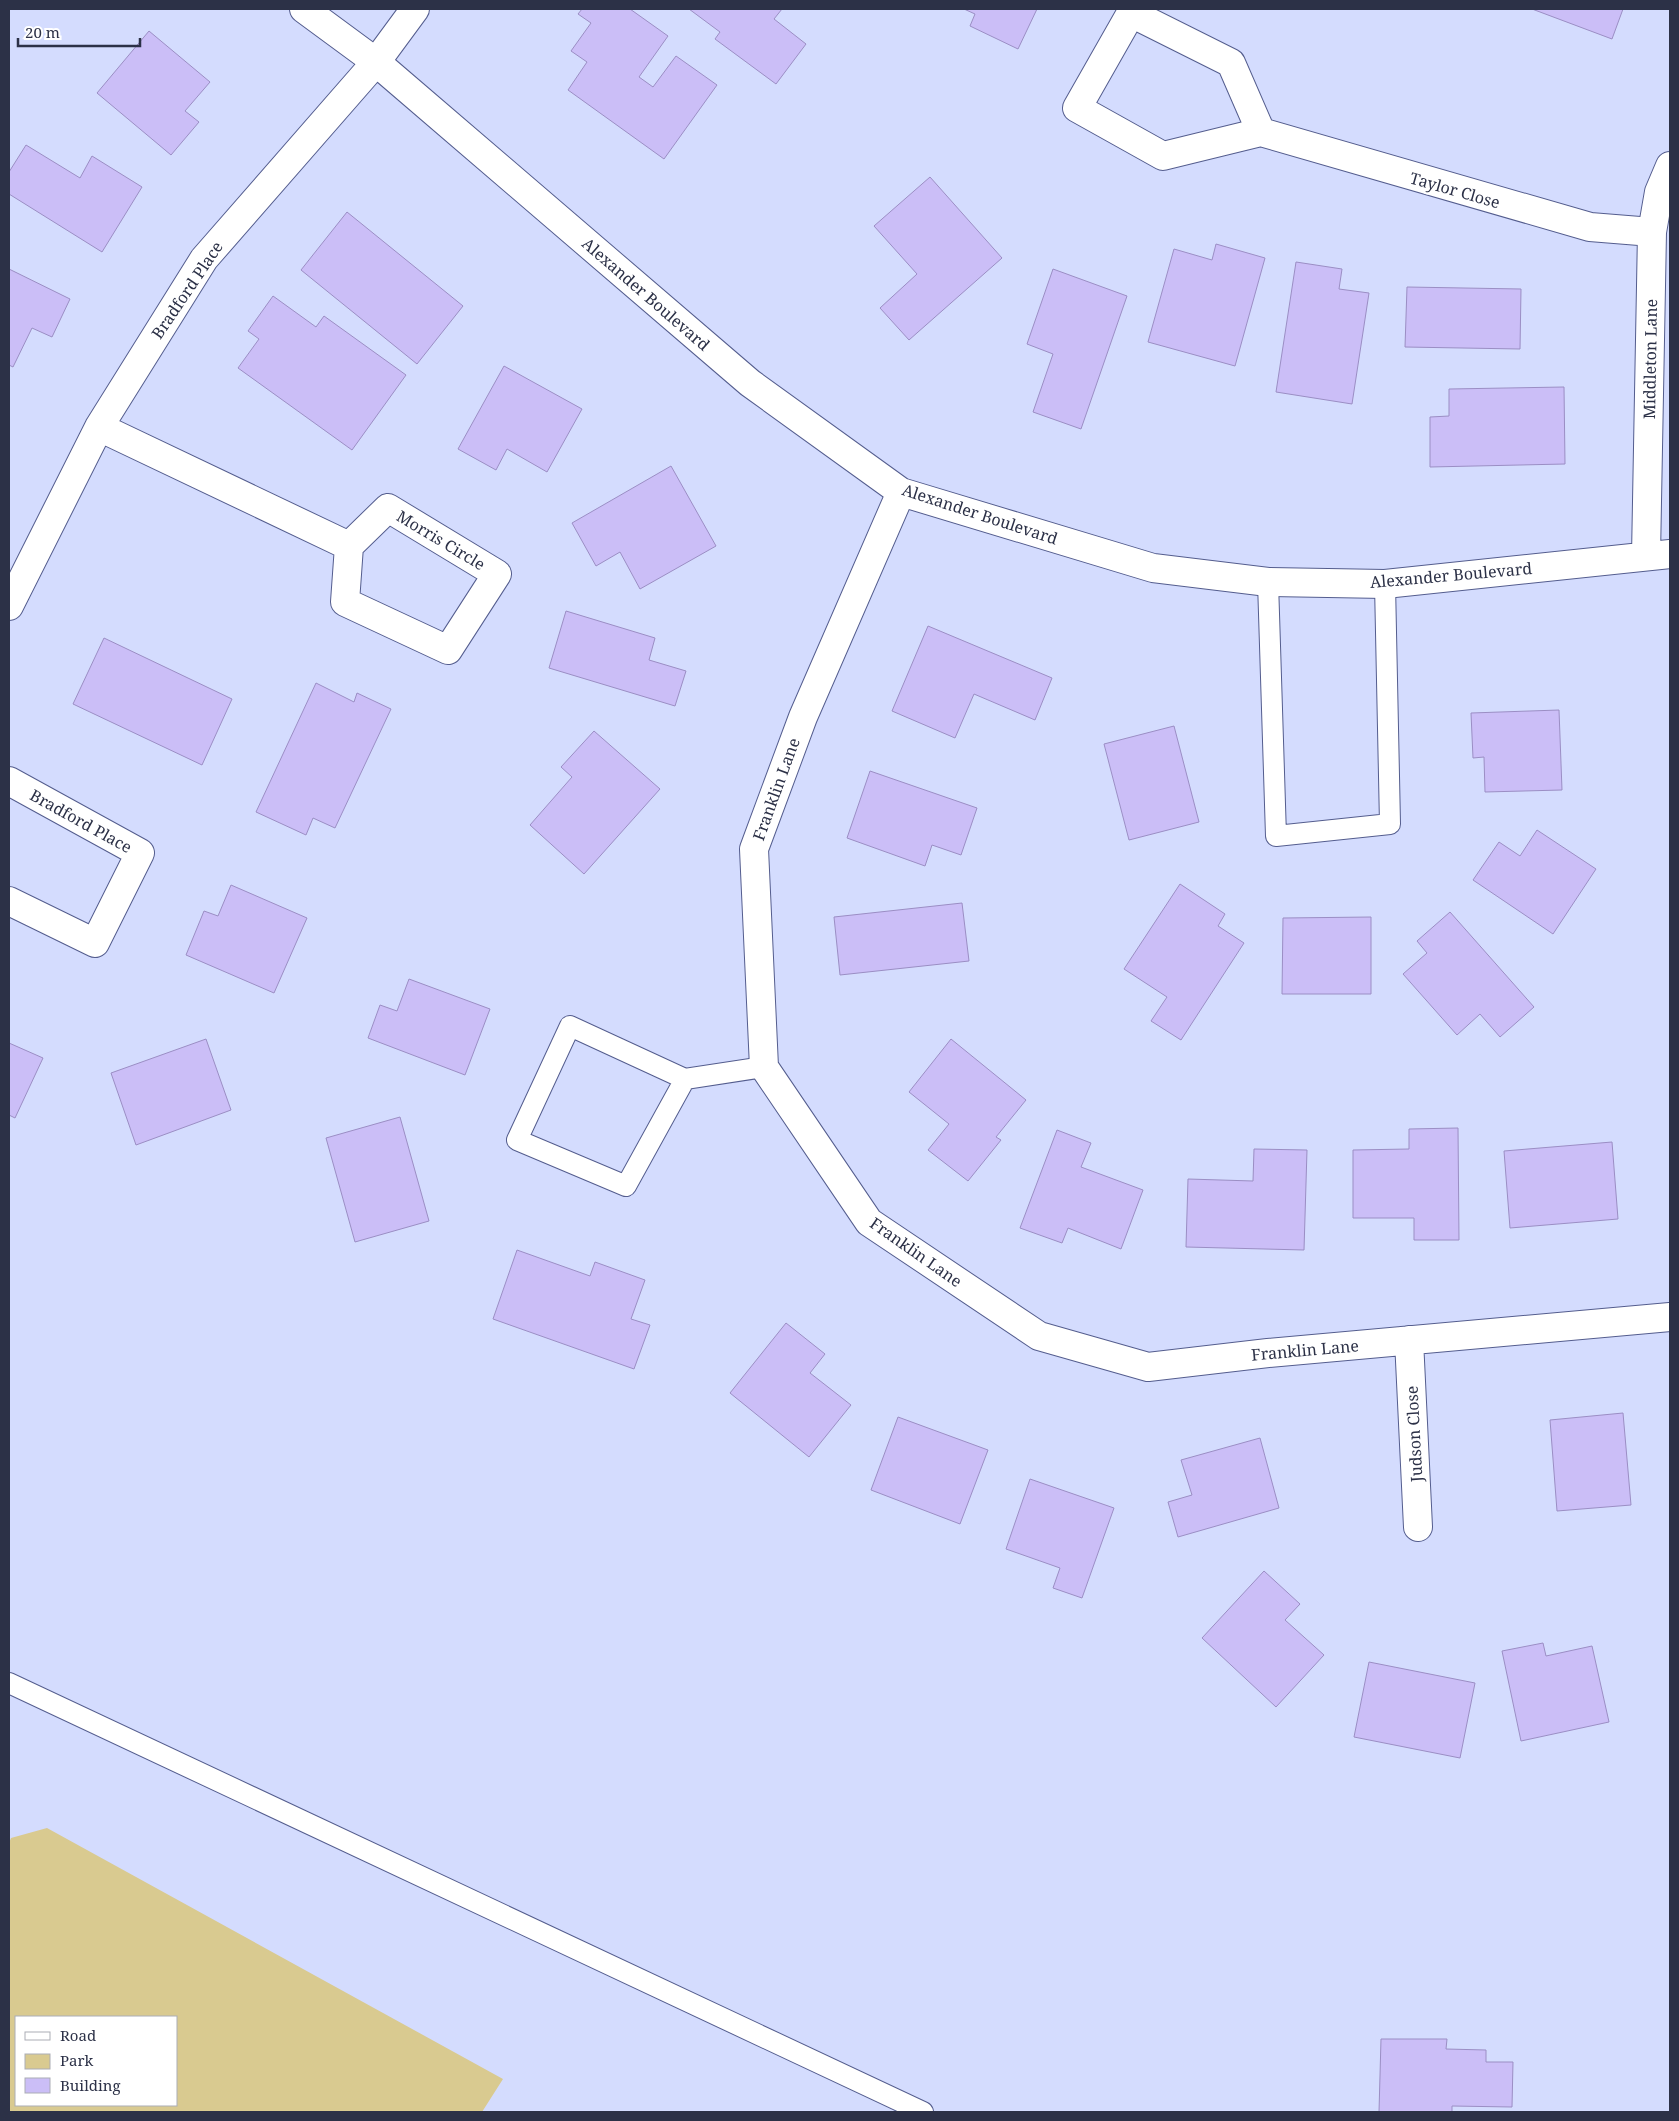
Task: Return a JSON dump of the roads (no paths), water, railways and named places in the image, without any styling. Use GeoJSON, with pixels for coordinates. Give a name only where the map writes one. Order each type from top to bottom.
{"type":"FeatureCollection","features":[{"type":"Feature","properties":{"kind":"street","name":"Alexander Boulevard"},"geometry":{"type":"LineString","coordinates":[[304,9],[376,62],[750,383],[901,492],[1153,568],[1268,582],[1385,584],[1658,555]]}},
{"type":"Feature","properties":{"kind":"street","name":"Bradford Place"},"geometry":{"type":"LineString","coordinates":[[9,606],[99,427],[204,259],[376,62],[415,9]]}},
{"type":"Feature","properties":{"kind":"street","name":"Taylor Close"},"geometry":{"type":"LineString","coordinates":[[1261,132],[1231,63],[1130,13],[1077,108],[1163,156],[1261,132],[1590,227],[1652,232]]}},
{"type":"Feature","properties":{"kind":"street","name":"Middleton Lane"},"geometry":{"type":"LineString","coordinates":[[1658,555],[1652,232],[1659,192],[1670,166]]}},
{"type":"Feature","properties":{"kind":"street"},"geometry":{"type":"LineString","coordinates":[[99,427],[349,546]]}},
{"type":"Feature","properties":{"kind":"street","name":"Franklin Lane"},"geometry":{"type":"LineString","coordinates":[[901,492],[803,717],[754,848],[764,1067],[868,1222],[1039,1336],[1148,1367],[1268,1353],[1670,1317]]}},
{"type":"Feature","properties":{"kind":"street","name":"Morris Circle"},"geometry":{"type":"LineString","coordinates":[[388,508],[497,574],[448,650],[345,602],[349,546],[388,508]]}},
{"type":"Feature","properties":{"kind":"street","name":"Bradford Place"},"geometry":{"type":"LineString","coordinates":[[9,781],[140,853],[95,942],[9,900]]}},
{"type":"Feature","properties":{"kind":"street","name":"Judson Close"},"geometry":{"type":"LineString","coordinates":[[1409,1340],[1418,1527]]}},
{"type":"Feature","properties":{"kind":"lane"},"geometry":{"type":"LineString","coordinates":[[1268,582],[1276,836],[1390,824],[1385,584]]}},
{"type":"Feature","properties":{"kind":"lane"},"geometry":{"type":"LineString","coordinates":[[685,1079],[626,1186],[517,1140],[570,1026],[685,1079],[764,1067]]}},
{"type":"Feature","properties":{"kind":"lane"},"geometry":{"type":"LineString","coordinates":[[9,1683],[923,2112]]}}]}
